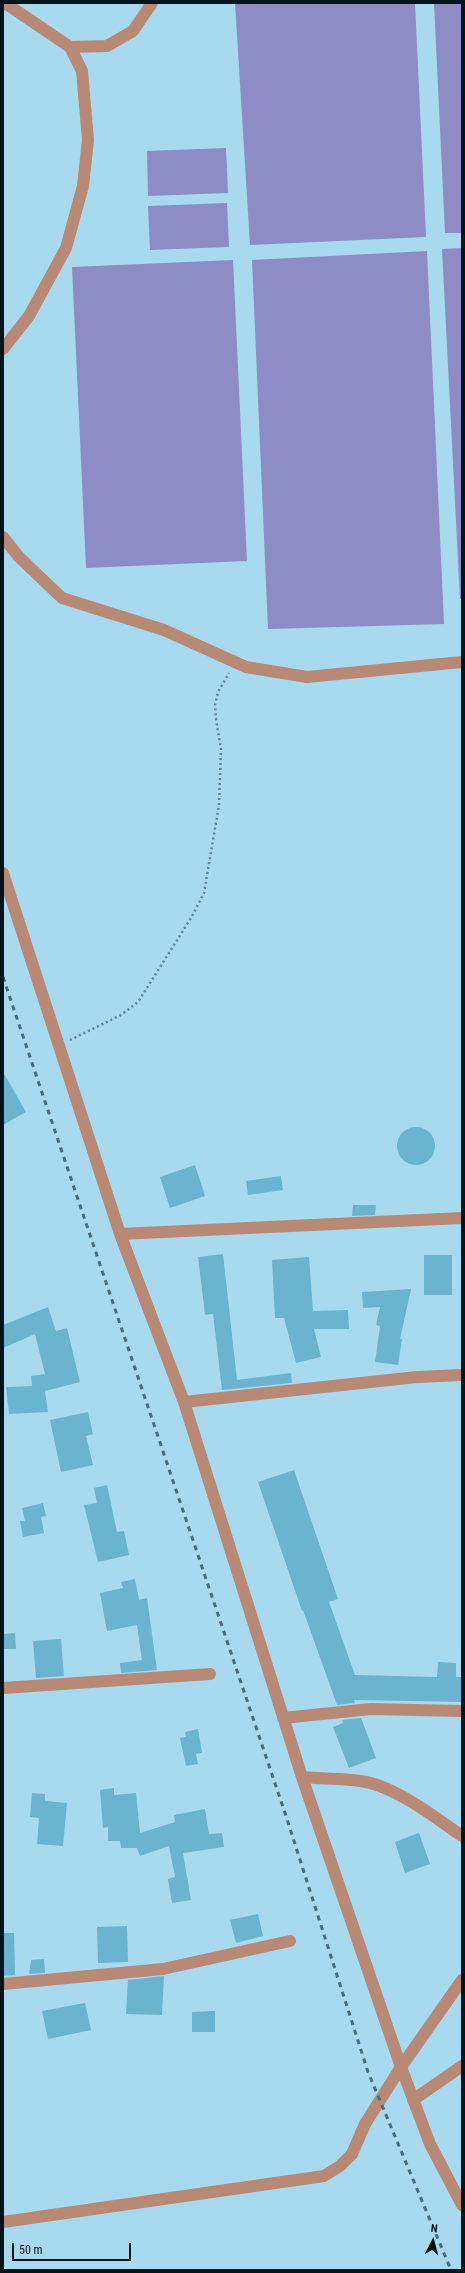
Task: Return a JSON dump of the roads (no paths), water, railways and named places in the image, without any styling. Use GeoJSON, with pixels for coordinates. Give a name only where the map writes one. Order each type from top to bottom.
{"type":"FeatureCollection","features":[{"type":"Feature","properties":{"kind":"street"},"geometry":{"type":"LineString","coordinates":[[3,349],[29,316],[66,248],[83,186],[88,140],[82,71],[70,47],[5,3]]}},
{"type":"Feature","properties":{"kind":"street"},"geometry":{"type":"LineString","coordinates":[[70,47],[107,46],[133,31],[152,3]]}},
{"type":"Feature","properties":{"kind":"street"},"geometry":{"type":"LineString","coordinates":[[3,538],[19,557],[62,598],[164,630],[246,667],[307,676],[462,662]]}},
{"type":"Feature","properties":{"kind":"street"},"geometry":{"type":"LineString","coordinates":[[3,873],[120,1234],[184,1402],[302,1777],[412,2100],[430,2144],[462,2205]]}},
{"type":"Feature","properties":{"kind":"street"},"geometry":{"type":"LineString","coordinates":[[120,1234],[462,1218]]}},
{"type":"Feature","properties":{"kind":"street"},"geometry":{"type":"LineString","coordinates":[[184,1402],[417,1377],[462,1375]]}},
{"type":"Feature","properties":{"kind":"street"},"geometry":{"type":"LineString","coordinates":[[3,1688],[210,1674]]}},
{"type":"Feature","properties":{"kind":"street"},"geometry":{"type":"LineString","coordinates":[[283,1718],[371,1709],[462,1710]]}},
{"type":"Feature","properties":{"kind":"street"},"geometry":{"type":"LineString","coordinates":[[302,1777],[360,1781],[370,1784],[388,1791],[425,1811],[462,1836]]}},
{"type":"Feature","properties":{"kind":"street"},"geometry":{"type":"LineString","coordinates":[[3,1984],[163,1969],[290,1941]]}},
{"type":"Feature","properties":{"kind":"street"},"geometry":{"type":"LineString","coordinates":[[3,2222],[324,2176],[340,2166],[352,2154],[365,2124],[401,2067],[462,1980]]}},
{"type":"Feature","properties":{"kind":"street"},"geometry":{"type":"LineString","coordinates":[[412,2100],[462,2066]]}},
{"type":"Feature","properties":{"kind":"water"},"geometry":{"type":"Polygon","coordinates":[[[235,3],[415,3],[426,237],[250,245],[235,3]]]}},
{"type":"Feature","properties":{"kind":"water"},"geometry":{"type":"Polygon","coordinates":[[[434,3],[462,3],[462,233],[445,233],[434,3]]]}},
{"type":"Feature","properties":{"kind":"water"},"geometry":{"type":"Polygon","coordinates":[[[226,148],[228,193],[148,196],[147,151],[226,148]]]}},
{"type":"Feature","properties":{"kind":"water"},"geometry":{"type":"Polygon","coordinates":[[[227,203],[229,247],[150,250],[148,206],[227,203]]]}},
{"type":"Feature","properties":{"kind":"water"},"geometry":{"type":"Polygon","coordinates":[[[462,248],[462,599],[460,599],[442,249],[462,248]]]}},
{"type":"Feature","properties":{"kind":"water"},"geometry":{"type":"Polygon","coordinates":[[[427,251],[444,624],[268,629],[252,260],[427,251]]]}},
{"type":"Feature","properties":{"kind":"water"},"geometry":{"type":"Polygon","coordinates":[[[233,260],[247,561],[86,568],[72,267],[233,260]]]}},
{"type":"Feature","properties":{"kind":"railway"},"geometry":{"type":"LineString","coordinates":[[3,977],[286,1816],[368,2072],[451,2270]]}}]}
